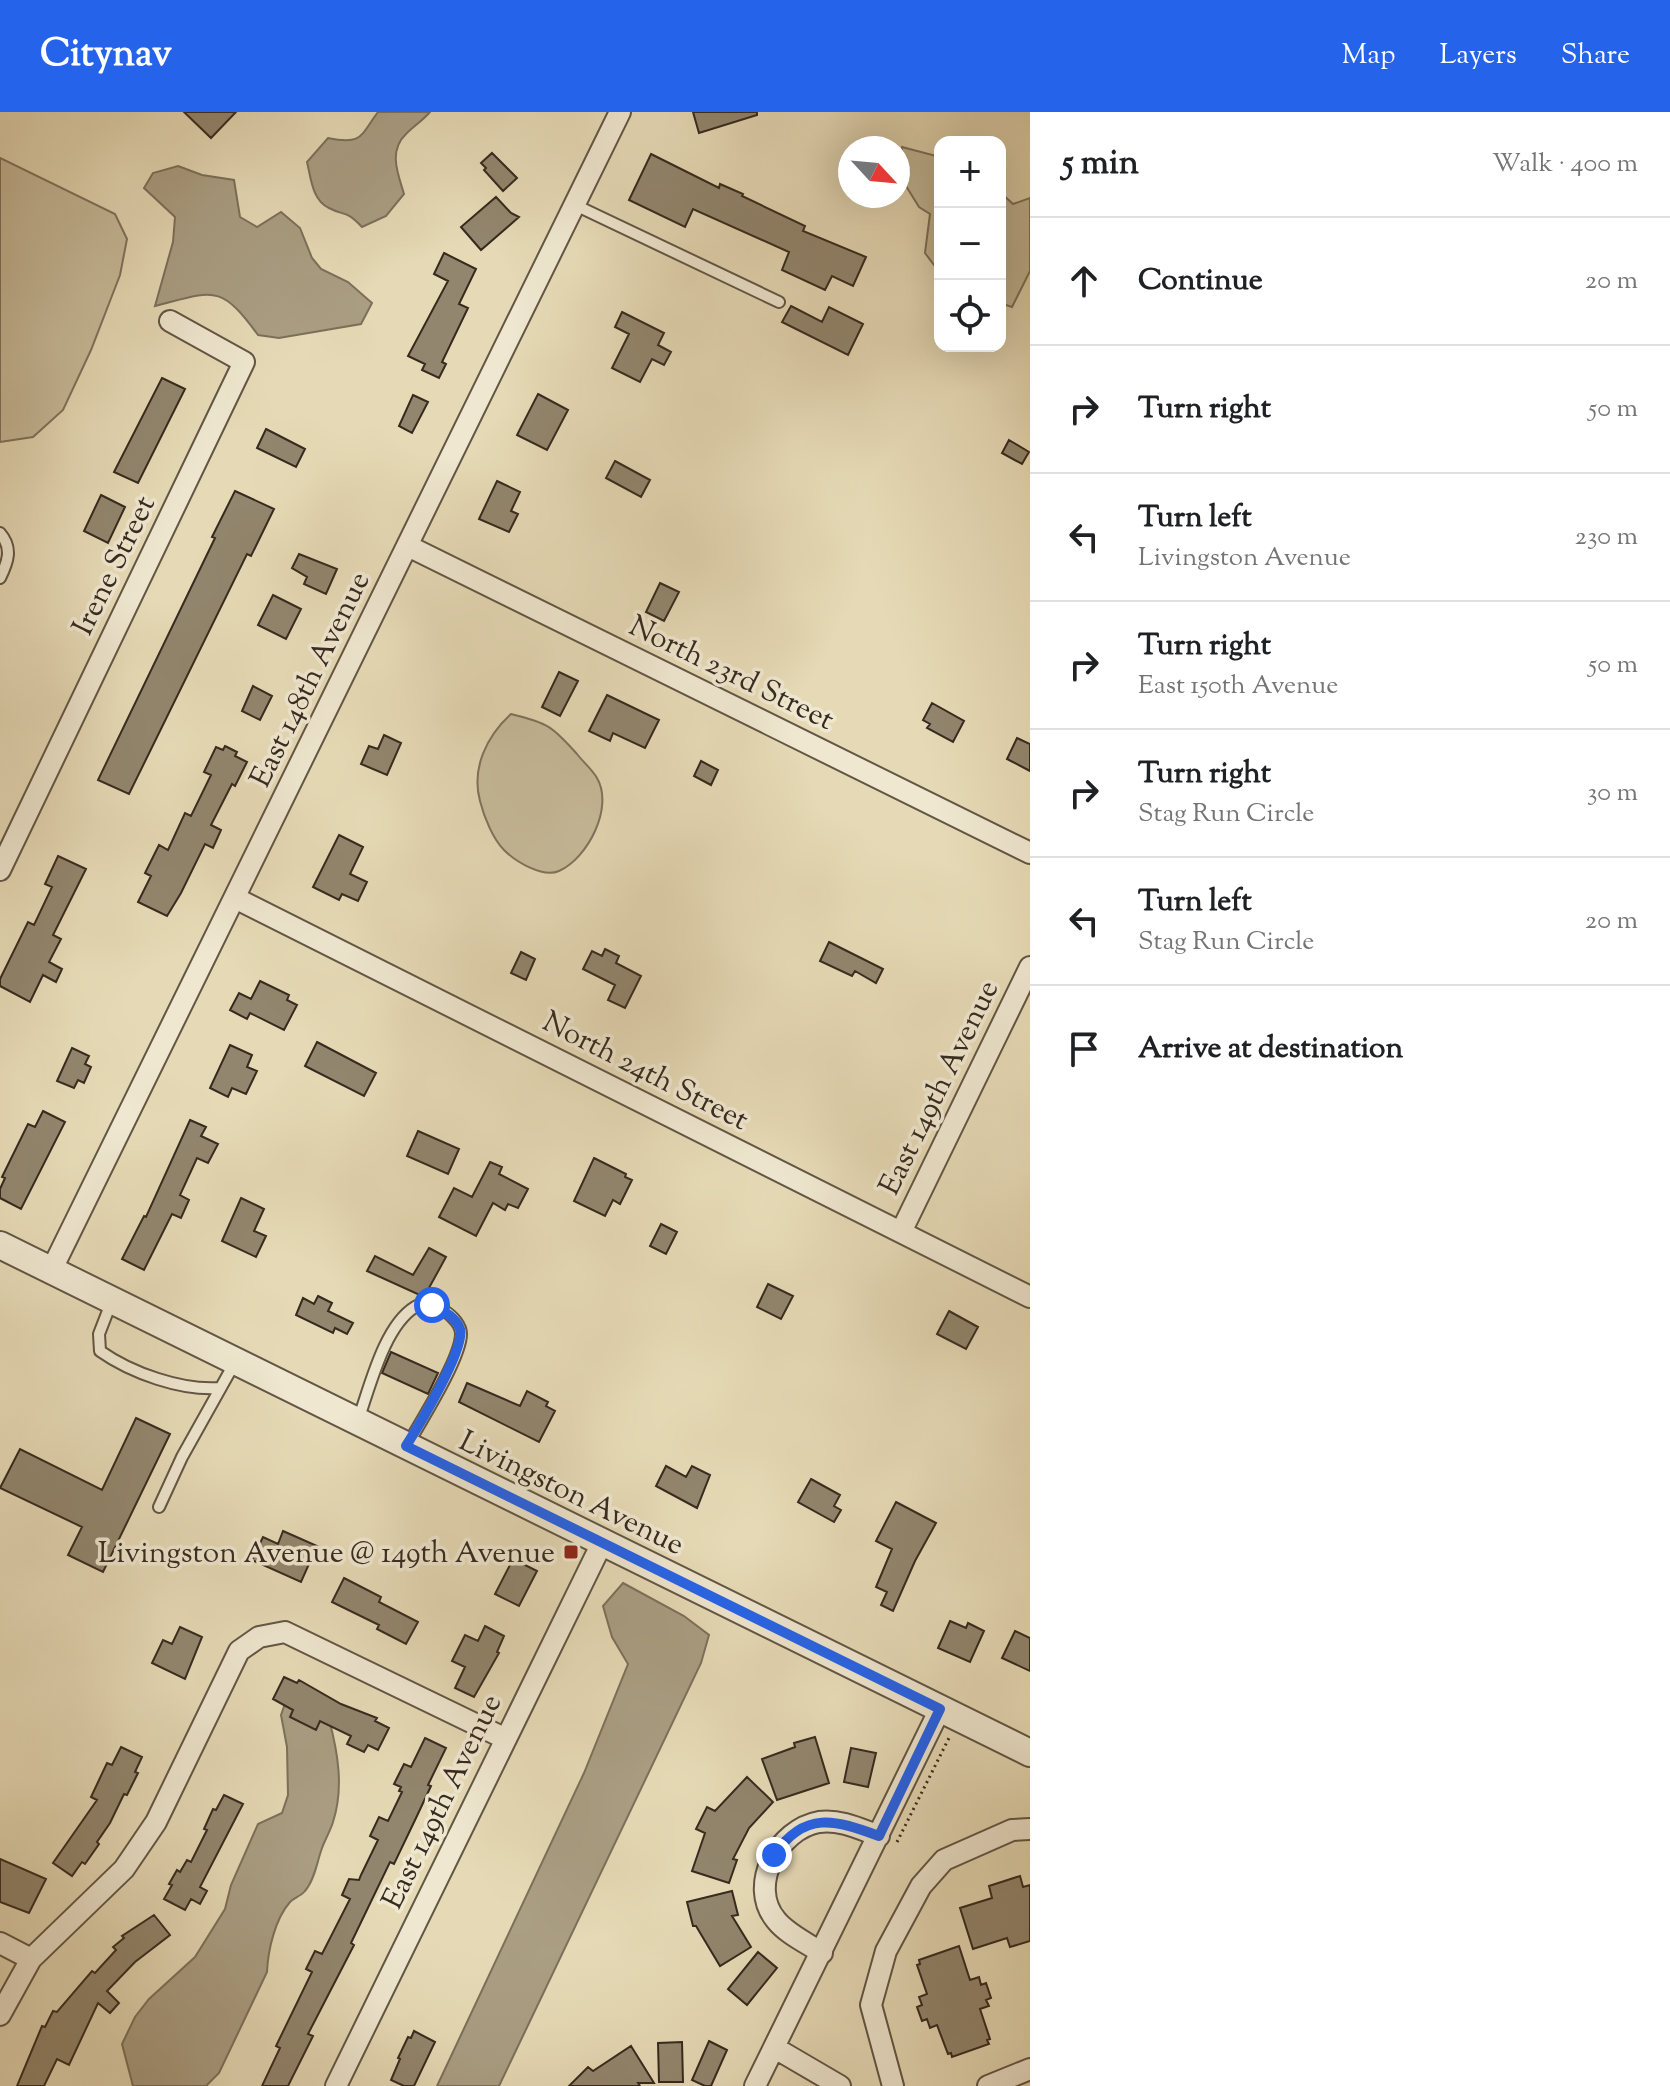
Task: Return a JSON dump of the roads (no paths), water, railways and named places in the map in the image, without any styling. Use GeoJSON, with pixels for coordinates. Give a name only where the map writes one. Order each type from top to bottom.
{"type":"FeatureCollection","features":[{"type":"Feature","properties":{"kind":"street","name":"East 148th Avenue"},"geometry":{"type":"LineString","coordinates":[[51,1271],[620,112]]}},
{"type":"Feature","properties":{"kind":"street","name":"Irene Street"},"geometry":{"type":"LineString","coordinates":[[0,870],[244,362],[170,321]]}},
{"type":"Feature","properties":{"kind":"street","name":"North 23rd Street"},"geometry":{"type":"LineString","coordinates":[[408,546],[1030,853]]}},
{"type":"Feature","properties":{"kind":"street","name":"North 24th Street"},"geometry":{"type":"LineString","coordinates":[[235,898],[1030,1297]]}},
{"type":"Feature","properties":{"kind":"street","name":"East 149th Avenue"},"geometry":{"type":"LineString","coordinates":[[901,1232],[1030,967]]}},
{"type":"Feature","properties":{"kind":"street","name":"Livingston Avenue"},"geometry":{"type":"LineString","coordinates":[[0,1245],[940,1709],[1025,1745]]}},
{"type":"Feature","properties":{"kind":"street","name":"East 149th Avenue"},"geometry":{"type":"LineString","coordinates":[[336,2086],[602,1543]]}},
{"type":"Feature","properties":{"kind":"street"},"geometry":{"type":"LineString","coordinates":[[0,2015],[31,1959],[124,1869],[156,1822],[239,1651],[259,1637],[285,1632],[504,1738]]}},
{"type":"Feature","properties":{"kind":"street"},"geometry":{"type":"LineString","coordinates":[[755,2086],[940,1709]]}},
{"type":"Feature","properties":{"kind":"street"},"geometry":{"type":"LineString","coordinates":[[822,1953],[776,1920],[769,1907],[765,1890],[774,1855],[782,1842],[798,1829],[814,1823],[831,1821],[879,1836]]}},
{"type":"Feature","properties":{"kind":"street"},"geometry":{"type":"LineString","coordinates":[[893,2086],[871,2005],[886,1951],[921,1886],[944,1860],[1012,1830],[1030,1829]]}},
{"type":"Feature","properties":{"kind":"street"},"geometry":{"type":"LineString","coordinates":[[0,1943],[31,1959]]}},
{"type":"Feature","properties":{"kind":"street"},"geometry":{"type":"LineString","coordinates":[[775,2048],[840,2086]]}},
{"type":"Feature","properties":{"kind":"street"},"geometry":{"type":"LineString","coordinates":[[988,2086],[1030,2069]]}},
{"type":"Feature","properties":{"kind":"lane"},"geometry":{"type":"LineString","coordinates":[[573,204],[779,302]]}},
{"type":"Feature","properties":{"kind":"lane"},"geometry":{"type":"LineString","coordinates":[[0,533],[5,539],[9,557],[0,578]]}},
{"type":"Feature","properties":{"kind":"lane"},"geometry":{"type":"LineString","coordinates":[[111,1301],[99,1334],[100,1351],[174,1384],[203,1389],[220,1388]]}},
{"type":"Feature","properties":{"kind":"lane"},"geometry":{"type":"LineString","coordinates":[[357,1422],[393,1330],[414,1308],[422,1304],[432,1305],[448,1313],[456,1322],[461,1330],[460,1339],[441,1385],[406,1446]]}},
{"type":"Feature","properties":{"kind":"lane"},"geometry":{"type":"LineString","coordinates":[[159,1507],[182,1457],[236,1362]]}},
{"type":"Feature","properties":{"kind":"place","name":"Livingston Avenue @ 149th Avenue"},"geometry":{"type":"Point","coordinates":[571,1552]}}]}
